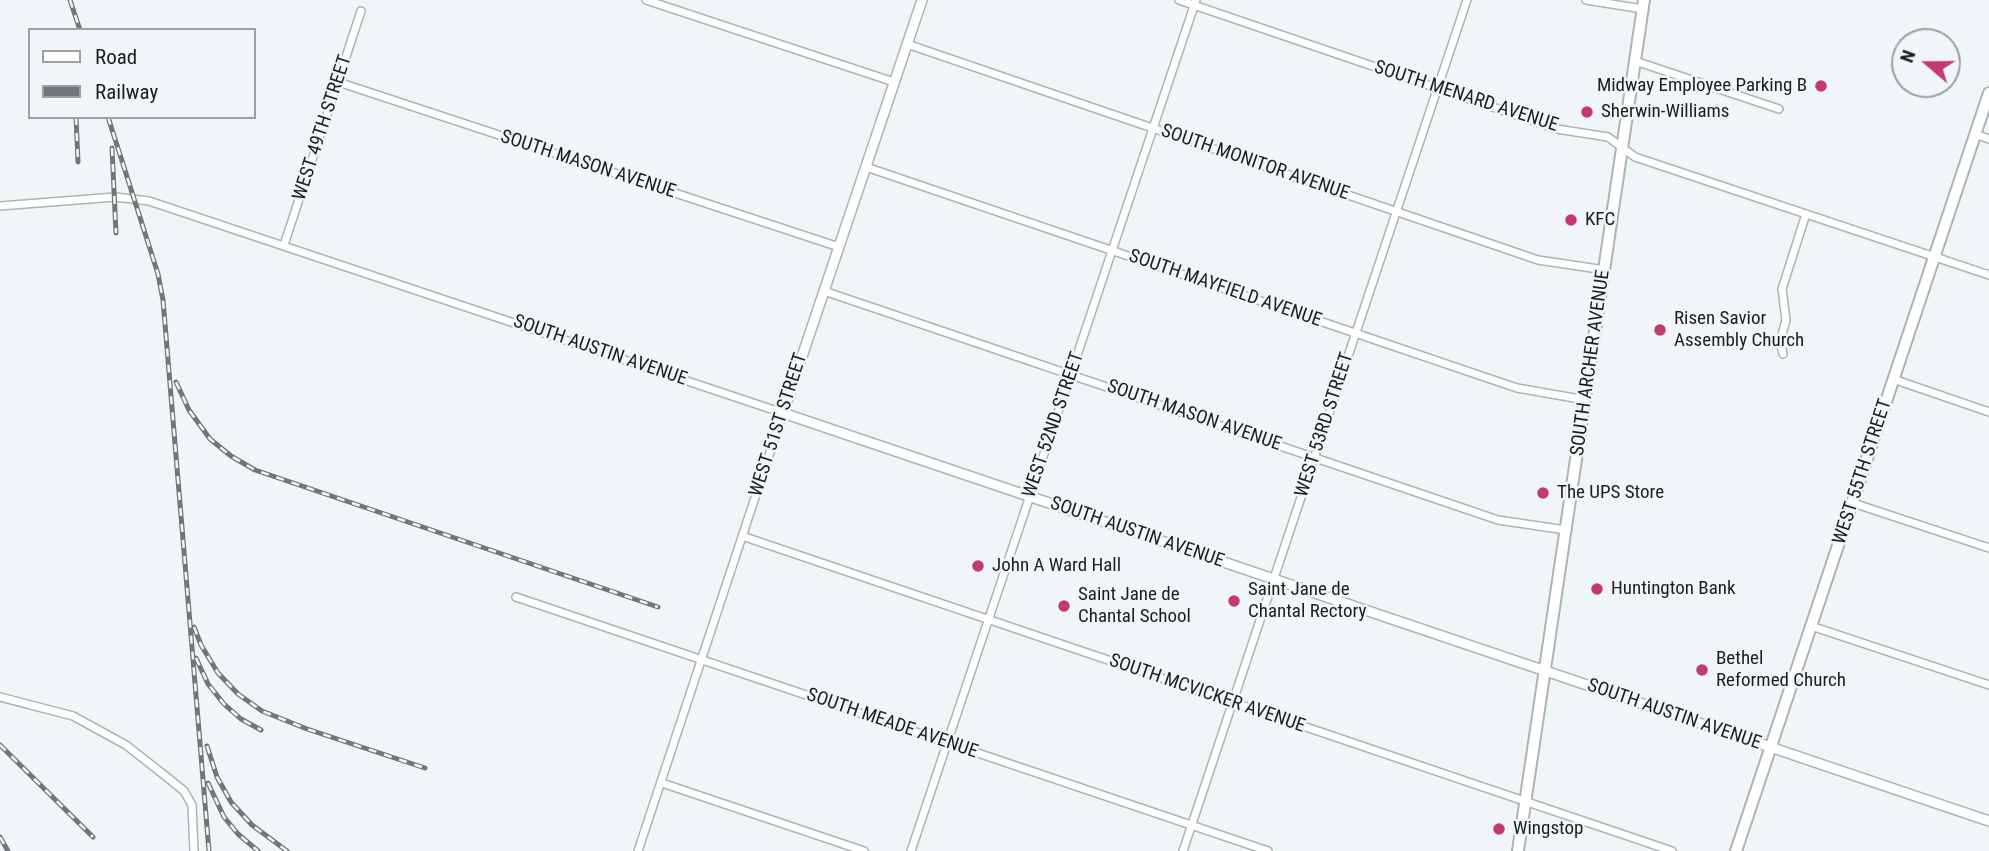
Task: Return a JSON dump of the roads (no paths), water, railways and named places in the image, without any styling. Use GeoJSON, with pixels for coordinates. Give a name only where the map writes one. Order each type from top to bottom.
{"type":"FeatureCollection","features":[{"type":"Feature","properties":{"kind":"main road","name":"SOUTH ARCHER AVENUE"},"geometry":{"type":"LineString","coordinates":[[1518,851],[1644,4]]}},
{"type":"Feature","properties":{"kind":"main road","name":"WEST 55TH STREET"},"geometry":{"type":"LineString","coordinates":[[1736,851],[1989,93]]}},
{"type":"Feature","properties":{"kind":"street"},"geometry":{"type":"LineString","coordinates":[[646,0],[894,82]]}},
{"type":"Feature","properties":{"kind":"street","name":"WEST 51ST STREET"},"geometry":{"type":"LineString","coordinates":[[638,851],[922,0]]}},
{"type":"Feature","properties":{"kind":"street","name":"SOUTH MENARD AVENUE"},"geometry":{"type":"LineString","coordinates":[[1179,0],[1195,3],[1558,129],[1608,137],[1635,158],[1989,275]]}},
{"type":"Feature","properties":{"kind":"street","name":"WEST 53RD STREET"},"geometry":{"type":"LineString","coordinates":[[1183,851],[1467,0]]}},
{"type":"Feature","properties":{"kind":"street"},"geometry":{"type":"LineString","coordinates":[[1586,0],[1644,4]]}},
{"type":"Feature","properties":{"kind":"street","name":"WEST 52ND STREET"},"geometry":{"type":"LineString","coordinates":[[911,851],[1195,3]]}},
{"type":"Feature","properties":{"kind":"street","name":"WEST 49TH STREET"},"geometry":{"type":"LineString","coordinates":[[284,245],[361,11]]}},
{"type":"Feature","properties":{"kind":"street","name":"SOUTH MONITOR AVENUE"},"geometry":{"type":"LineString","coordinates":[[907,44],[1538,260],[1605,270]]}},
{"type":"Feature","properties":{"kind":"street"},"geometry":{"type":"LineString","coordinates":[[1635,61],[1779,109]]}},
{"type":"Feature","properties":{"kind":"street","name":"SOUTH MASON AVENUE"},"geometry":{"type":"LineString","coordinates":[[338,82],[839,247]]}},
{"type":"Feature","properties":{"kind":"street"},"geometry":{"type":"LineString","coordinates":[[1975,134],[1989,139]]}},
{"type":"Feature","properties":{"kind":"street","name":"SOUTH MAYFIELD AVENUE"},"geometry":{"type":"LineString","coordinates":[[866,167],[1517,388],[1586,400]]}},
{"type":"Feature","properties":{"kind":"street","name":"SOUTH AUSTIN AVENUE"},"geometry":{"type":"LineString","coordinates":[[0,206],[115,197],[149,201],[1989,821]]}},
{"type":"Feature","properties":{"kind":"street"},"geometry":{"type":"LineString","coordinates":[[1783,354],[1780,342],[1786,320],[1782,289],[1806,214]]}},
{"type":"Feature","properties":{"kind":"street","name":"SOUTH MASON AVENUE"},"geometry":{"type":"LineString","coordinates":[[824,291],[1498,520],[1566,530]]}},
{"type":"Feature","properties":{"kind":"street"},"geometry":{"type":"LineString","coordinates":[[1894,379],[1989,412]]}},
{"type":"Feature","properties":{"kind":"street"},"geometry":{"type":"LineString","coordinates":[[1853,503],[1989,548]]}},
{"type":"Feature","properties":{"kind":"street","name":"SOUTH MCVICKER AVENUE"},"geometry":{"type":"LineString","coordinates":[[743,536],[1672,851]]}},
{"type":"Feature","properties":{"kind":"street","name":"SOUTH MEADE AVENUE"},"geometry":{"type":"LineString","coordinates":[[516,597],[1268,851]]}},
{"type":"Feature","properties":{"kind":"street"},"geometry":{"type":"LineString","coordinates":[[1811,626],[1989,685]]}},
{"type":"Feature","properties":{"kind":"street"},"geometry":{"type":"LineString","coordinates":[[0,697],[73,716],[126,745],[168,778],[184,791],[192,805],[194,851]]}},
{"type":"Feature","properties":{"kind":"street"},"geometry":{"type":"LineString","coordinates":[[662,783],[864,851]]}},
{"type":"Feature","properties":{"kind":"railway"},"geometry":{"type":"LineString","coordinates":[[70,0],[79,28]]}},
{"type":"Feature","properties":{"kind":"railway"},"geometry":{"type":"LineString","coordinates":[[76,119],[78,162]]}},
{"type":"Feature","properties":{"kind":"railway"},"geometry":{"type":"LineString","coordinates":[[109,119],[158,274],[163,300],[209,851]]}},
{"type":"Feature","properties":{"kind":"railway"},"geometry":{"type":"LineString","coordinates":[[112,148],[116,233]]}},
{"type":"Feature","properties":{"kind":"railway"},"geometry":{"type":"LineString","coordinates":[[176,382],[189,410],[210,439],[255,470],[658,607]]}},
{"type":"Feature","properties":{"kind":"railway"},"geometry":{"type":"LineString","coordinates":[[194,627],[201,645],[218,673],[238,694],[262,711],[307,729],[425,768]]}},
{"type":"Feature","properties":{"kind":"railway"},"geometry":{"type":"LineString","coordinates":[[196,658],[208,684],[224,704],[241,719],[261,730]]}},
{"type":"Feature","properties":{"kind":"railway"},"geometry":{"type":"LineString","coordinates":[[0,745],[93,837]]}},
{"type":"Feature","properties":{"kind":"railway"},"geometry":{"type":"LineString","coordinates":[[207,746],[217,777],[231,802],[252,825],[287,851]]}},
{"type":"Feature","properties":{"kind":"railway"},"geometry":{"type":"LineString","coordinates":[[208,783],[224,817],[238,834],[258,851]]}},
{"type":"Feature","properties":{"kind":"railway"},"geometry":{"type":"LineString","coordinates":[[0,837],[8,851]]}},
{"type":"Feature","properties":{"kind":"place","name":"Midway Employee Parking B"},"geometry":{"type":"Point","coordinates":[1821,86]}},
{"type":"Feature","properties":{"kind":"place","name":"Sherwin-Williams"},"geometry":{"type":"Point","coordinates":[1587,112]}},
{"type":"Feature","properties":{"kind":"place","name":"KFC"},"geometry":{"type":"Point","coordinates":[1571,220]}},
{"type":"Feature","properties":{"kind":"place","name":"Risen Savior Assembly Church"},"geometry":{"type":"Point","coordinates":[1660,330]}},
{"type":"Feature","properties":{"kind":"place","name":"The UPS Store"},"geometry":{"type":"Point","coordinates":[1543,493]}},
{"type":"Feature","properties":{"kind":"place","name":"John A Ward Hall"},"geometry":{"type":"Point","coordinates":[978,566]}},
{"type":"Feature","properties":{"kind":"place","name":"Huntington Bank"},"geometry":{"type":"Point","coordinates":[1597,589]}},
{"type":"Feature","properties":{"kind":"place","name":"Saint Jane de Chantal Rectory"},"geometry":{"type":"Point","coordinates":[1234,601]}},
{"type":"Feature","properties":{"kind":"place","name":"Saint Jane de Chantal School"},"geometry":{"type":"Point","coordinates":[1064,606]}},
{"type":"Feature","properties":{"kind":"place","name":"Bethel Reformed Church"},"geometry":{"type":"Point","coordinates":[1702,670]}},
{"type":"Feature","properties":{"kind":"place","name":"Wingstop"},"geometry":{"type":"Point","coordinates":[1499,829]}}]}
